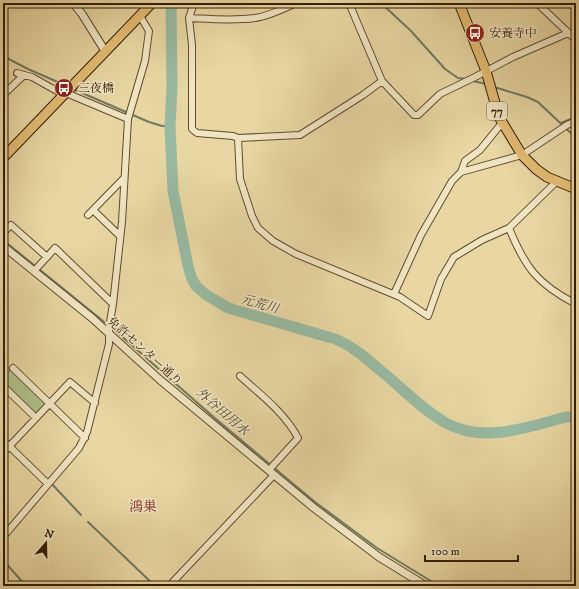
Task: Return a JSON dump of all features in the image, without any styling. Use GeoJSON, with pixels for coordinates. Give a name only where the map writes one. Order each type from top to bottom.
{"type":"FeatureCollection","features":[{"type":"Feature","properties":{"kind":"main road","name":"77"},"geometry":{"type":"LineString","coordinates":[[459,3],[486,71],[499,117],[522,155],[536,169],[556,182],[576,189]]}},
{"type":"Feature","properties":{"kind":"main road"},"geometry":{"type":"LineString","coordinates":[[3,158],[140,16],[149,4]]}},
{"type":"Feature","properties":{"kind":"street"},"geometry":{"type":"LineString","coordinates":[[73,3],[82,14],[105,51]]}},
{"type":"Feature","properties":{"kind":"street"},"geometry":{"type":"LineString","coordinates":[[194,3],[189,18],[192,45],[192,129],[197,133],[233,136],[238,138],[300,134],[382,82]]}},
{"type":"Feature","properties":{"kind":"street"},"geometry":{"type":"LineString","coordinates":[[189,18],[256,18],[277,12],[296,3]]}},
{"type":"Feature","properties":{"kind":"street"},"geometry":{"type":"LineString","coordinates":[[349,3],[382,82],[414,115],[418,115],[440,94],[513,57],[568,34]]}},
{"type":"Feature","properties":{"kind":"street"},"geometry":{"type":"LineString","coordinates":[[537,3],[576,40]]}},
{"type":"Feature","properties":{"kind":"street"},"geometry":{"type":"LineString","coordinates":[[3,537],[70,459],[85,438],[95,403],[109,344],[109,328],[120,236],[128,119],[145,61],[149,31],[140,16]]}},
{"type":"Feature","properties":{"kind":"street"},"geometry":{"type":"LineString","coordinates":[[17,73],[32,77],[65,94],[128,119]]}},
{"type":"Feature","properties":{"kind":"street"},"geometry":{"type":"LineString","coordinates":[[3,95],[24,75]]}},
{"type":"Feature","properties":{"kind":"street"},"geometry":{"type":"LineString","coordinates":[[461,172],[522,155],[562,128],[576,121]]}},
{"type":"Feature","properties":{"kind":"street"},"geometry":{"type":"LineString","coordinates":[[394,294],[421,235],[452,181],[461,172],[465,161],[480,150],[502,123]]}},
{"type":"Feature","properties":{"kind":"street"},"geometry":{"type":"LineString","coordinates":[[238,138],[240,178],[252,216],[258,228],[273,240],[296,254],[394,294],[428,316],[441,279],[454,257],[482,240],[509,228],[556,182]]}},
{"type":"Feature","properties":{"kind":"street"},"geometry":{"type":"LineString","coordinates":[[88,215],[124,178]]}},
{"type":"Feature","properties":{"kind":"street"},"geometry":{"type":"LineString","coordinates":[[93,210],[120,236]]}},
{"type":"Feature","properties":{"kind":"street"},"geometry":{"type":"LineString","coordinates":[[3,231],[11,225],[47,257]]}},
{"type":"Feature","properties":{"kind":"street"},"geometry":{"type":"LineString","coordinates":[[509,228],[524,260],[536,277],[548,287],[576,304]]}},
{"type":"Feature","properties":{"kind":"street","name":"免許センター通り"},"geometry":{"type":"LineString","coordinates":[[3,246],[110,334],[159,379],[348,535],[379,557],[426,586]]}},
{"type":"Feature","properties":{"kind":"street"},"geometry":{"type":"LineString","coordinates":[[34,271],[55,248],[113,304]]}},
{"type":"Feature","properties":{"kind":"street"},"geometry":{"type":"LineString","coordinates":[[14,368],[85,438]]}},
{"type":"Feature","properties":{"kind":"street"},"geometry":{"type":"LineString","coordinates":[[240,376],[283,415],[293,428],[298,438],[268,470]]}},
{"type":"Feature","properties":{"kind":"street"},"geometry":{"type":"LineString","coordinates":[[3,453],[70,382],[95,403]]}},
{"type":"Feature","properties":{"kind":"street"},"geometry":{"type":"LineString","coordinates":[[3,386],[36,418]]}},
{"type":"Feature","properties":{"kind":"street"},"geometry":{"type":"LineString","coordinates":[[3,440],[48,484]]}},
{"type":"Feature","properties":{"kind":"street"},"geometry":{"type":"LineString","coordinates":[[169,586],[274,475]]}},
{"type":"Feature","properties":{"kind":"green space"},"geometry":{"type":"Polygon","coordinates":[[[13,367],[50,404],[36,418],[3,386],[3,377],[13,367]]]}},
{"type":"Feature","properties":{"kind":"waterway","name":"元荒川"},"geometry":{"type":"LineString","coordinates":[[171,3],[172,88],[170,126],[173,191],[188,266],[196,286],[205,294],[228,308],[342,342],[356,350],[430,413],[446,423],[460,429],[490,433],[506,432],[566,417],[576,417]]}},
{"type":"Feature","properties":{"kind":"waterway"},"geometry":{"type":"LineString","coordinates":[[381,3],[411,31],[445,69],[458,78],[467,79]]}},
{"type":"Feature","properties":{"kind":"waterway"},"geometry":{"type":"LineString","coordinates":[[3,56],[67,86]]}},
{"type":"Feature","properties":{"kind":"waterway"},"geometry":{"type":"LineString","coordinates":[[473,81],[486,84]]}},
{"type":"Feature","properties":{"kind":"waterway"},"geometry":{"type":"LineString","coordinates":[[494,87],[538,102],[576,138]]}},
{"type":"Feature","properties":{"kind":"waterway"},"geometry":{"type":"LineString","coordinates":[[73,89],[149,122],[162,126],[170,126]]}},
{"type":"Feature","properties":{"kind":"waterway"},"geometry":{"type":"LineString","coordinates":[[561,123],[576,117]]}},
{"type":"Feature","properties":{"kind":"waterway","name":"外谷田用水"},"geometry":{"type":"LineString","coordinates":[[3,240],[108,325]]}},
{"type":"Feature","properties":{"kind":"waterway","name":"外谷田用水"},"geometry":{"type":"LineString","coordinates":[[111,327],[217,420],[315,502],[377,548],[439,586]]}},
{"type":"Feature","properties":{"kind":"waterway"},"geometry":{"type":"LineString","coordinates":[[50,482],[81,515]]}},
{"type":"Feature","properties":{"kind":"waterway"},"geometry":{"type":"LineString","coordinates":[[88,522],[155,586]]}},
{"type":"Feature","properties":{"kind":"waterway"},"geometry":{"type":"LineString","coordinates":[[3,560],[26,586]]}},
{"type":"Feature","properties":{"kind":"place","name":"安養寺中"},"geometry":{"type":"Point","coordinates":[475,33]}},
{"type":"Feature","properties":{"kind":"place","name":"三夜橋"},"geometry":{"type":"Point","coordinates":[64,88]}},
{"type":"Feature","properties":{"kind":"district","name":"鴻巣"},"geometry":{"type":"Point","coordinates":[143,506]}}]}
